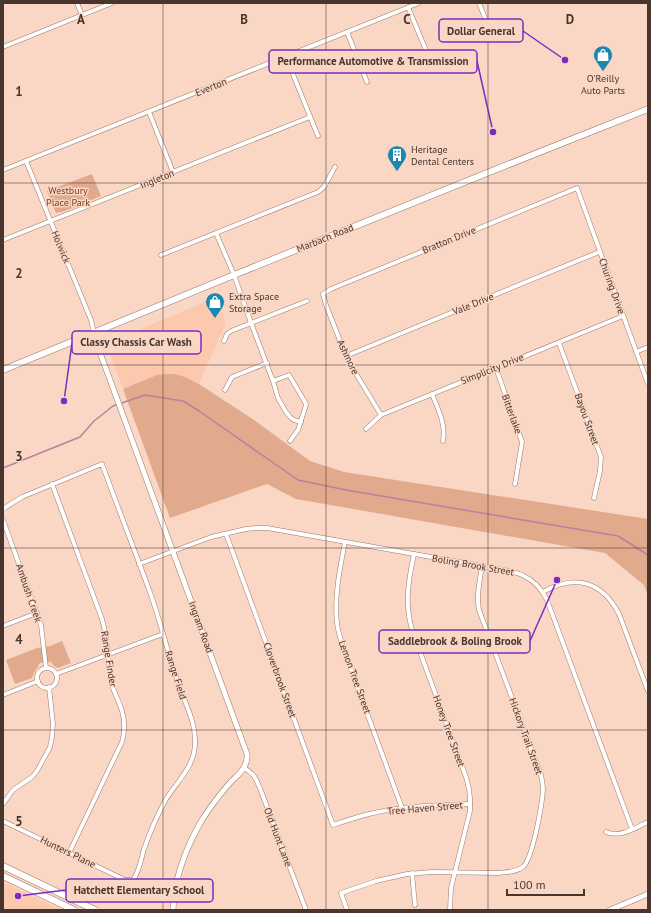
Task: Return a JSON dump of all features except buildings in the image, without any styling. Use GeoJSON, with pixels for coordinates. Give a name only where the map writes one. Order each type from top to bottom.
{"type":"FeatureCollection","features":[{"type":"Feature","properties":{"kind":"main road","name":"Marbach Road"},"geometry":{"type":"LineString","coordinates":[[3,370],[234,275],[648,109]]}},
{"type":"Feature","properties":{"kind":"main road"},"geometry":{"type":"LineString","coordinates":[[3,866],[95,910]]}},
{"type":"Feature","properties":{"kind":"main road"},"geometry":{"type":"LineString","coordinates":[[3,876],[74,910]]}},
{"type":"Feature","properties":{"kind":"street"},"geometry":{"type":"LineString","coordinates":[[77,3],[82,15]]}},
{"type":"Feature","properties":{"kind":"street"},"geometry":{"type":"LineString","coordinates":[[3,46],[112,3]]}},
{"type":"Feature","properties":{"kind":"street","name":"Everton"},"geometry":{"type":"LineString","coordinates":[[3,170],[419,3]]}},
{"type":"Feature","properties":{"kind":"street"},"geometry":{"type":"LineString","coordinates":[[479,3],[492,35]]}},
{"type":"Feature","properties":{"kind":"street"},"geometry":{"type":"LineString","coordinates":[[408,7],[430,60]]}},
{"type":"Feature","properties":{"kind":"street"},"geometry":{"type":"LineString","coordinates":[[347,32],[367,82]]}},
{"type":"Feature","properties":{"kind":"street"},"geometry":{"type":"LineString","coordinates":[[286,57],[318,136]]}},
{"type":"Feature","properties":{"kind":"street"},"geometry":{"type":"LineString","coordinates":[[149,112],[173,172]]}},
{"type":"Feature","properties":{"kind":"street","name":"Ingleton"},"geometry":{"type":"LineString","coordinates":[[3,240],[310,117]]}},
{"type":"Feature","properties":{"kind":"street","name":"Holwick"},"geometry":{"type":"LineString","coordinates":[[26,161],[91,320],[94,333]]}},
{"type":"Feature","properties":{"kind":"street"},"geometry":{"type":"LineString","coordinates":[[161,255],[318,192],[324,187],[335,167]]}},
{"type":"Feature","properties":{"kind":"street","name":"Churing Drive"},"geometry":{"type":"LineString","coordinates":[[576,188],[648,384]]}},
{"type":"Feature","properties":{"kind":"street","name":"Bratton Drive"},"geometry":{"type":"LineString","coordinates":[[323,294],[331,289],[576,188]]}},
{"type":"Feature","properties":{"kind":"street"},"geometry":{"type":"LineString","coordinates":[[216,233],[234,275],[274,381],[278,398],[290,417],[301,422]]}},
{"type":"Feature","properties":{"kind":"street","name":"Vale Drive"},"geometry":{"type":"LineString","coordinates":[[346,356],[599,252]]}},
{"type":"Feature","properties":{"kind":"street","name":"Ashmore"},"geometry":{"type":"LineString","coordinates":[[323,294],[346,356],[381,415]]}},
{"type":"Feature","properties":{"kind":"street"},"geometry":{"type":"LineString","coordinates":[[224,341],[227,334],[231,331],[307,301]]}},
{"type":"Feature","properties":{"kind":"street","name":"Simplicity Drive"},"geometry":{"type":"LineString","coordinates":[[366,429],[381,415],[623,316]]}},
{"type":"Feature","properties":{"kind":"street","name":"Ingram Road"},"geometry":{"type":"LineString","coordinates":[[94,333],[116,397],[246,749],[247,761],[244,768]]}},
{"type":"Feature","properties":{"kind":"street","name":"Bayou Street"},"geometry":{"type":"LineString","coordinates":[[558,343],[601,457],[600,471],[594,498]]}},
{"type":"Feature","properties":{"kind":"street"},"geometry":{"type":"LineString","coordinates":[[636,352],[648,347]]}},
{"type":"Feature","properties":{"kind":"street"},"geometry":{"type":"LineString","coordinates":[[225,390],[232,377],[267,363]]}},
{"type":"Feature","properties":{"kind":"street","name":"Bitterlake"},"geometry":{"type":"LineString","coordinates":[[496,368],[522,442],[515,484]]}},
{"type":"Feature","properties":{"kind":"street"},"geometry":{"type":"LineString","coordinates":[[274,381],[288,375],[306,405],[298,430],[290,442]]}},
{"type":"Feature","properties":{"kind":"street"},"geometry":{"type":"LineString","coordinates":[[432,394],[443,424],[443,441]]}},
{"type":"Feature","properties":{"kind":"street","name":"Range Field"},"geometry":{"type":"LineString","coordinates":[[52,484],[102,464],[151,596],[178,684],[193,722],[196,745],[193,757],[187,770],[166,800],[155,822],[143,853],[138,873],[133,880]]}},
{"type":"Feature","properties":{"kind":"street"},"geometry":{"type":"LineString","coordinates":[[3,509],[22,496],[52,484]]}},
{"type":"Feature","properties":{"kind":"street","name":"Range Finder"},"geometry":{"type":"LineString","coordinates":[[52,484],[105,628],[112,683],[122,710],[124,721],[122,742],[69,853]]}},
{"type":"Feature","properties":{"kind":"street","name":"Ambush Creek"},"geometry":{"type":"LineString","coordinates":[[3,520],[41,625],[46,668]]}},
{"type":"Feature","properties":{"kind":"street","name":"Boling Brook Street"},"geometry":{"type":"LineString","coordinates":[[139,564],[211,537],[246,529],[262,528],[520,573],[531,580],[543,592],[547,600],[632,829]]}},
{"type":"Feature","properties":{"kind":"street","name":"Cloverbrook Street"},"geometry":{"type":"LineString","coordinates":[[226,534],[333,825]]}},
{"type":"Feature","properties":{"kind":"street","name":"Lemon Tree Street"},"geometry":{"type":"LineString","coordinates":[[345,542],[337,589],[336,606],[338,629],[346,656],[402,808]]}},
{"type":"Feature","properties":{"kind":"street","name":"Honey Tree Street"},"geometry":{"type":"LineString","coordinates":[[414,554],[407,605],[410,620],[413,633],[466,777],[470,798],[468,816],[451,888],[450,910]]}},
{"type":"Feature","properties":{"kind":"street","name":"Hickory Trail Street"},"geometry":{"type":"LineString","coordinates":[[347,910],[340,893],[380,879],[400,875],[432,872],[511,872],[523,866],[527,862],[542,804],[543,784],[478,605],[482,566]]}},
{"type":"Feature","properties":{"kind":"street"},"geometry":{"type":"LineString","coordinates":[[543,592],[553,586],[569,582],[578,582],[593,587],[607,596],[619,614],[648,691]]}},
{"type":"Feature","properties":{"kind":"street"},"geometry":{"type":"LineString","coordinates":[[3,626],[37,613]]}},
{"type":"Feature","properties":{"kind":"street"},"geometry":{"type":"LineString","coordinates":[[56,674],[163,634]]}},
{"type":"Feature","properties":{"kind":"street"},"geometry":{"type":"LineString","coordinates":[[46,668],[52,669],[56,674],[57,678],[55,684],[49,687],[42,686],[38,681],[40,671],[46,668]]}},
{"type":"Feature","properties":{"kind":"street"},"geometry":{"type":"LineString","coordinates":[[3,695],[38,681]]}},
{"type":"Feature","properties":{"kind":"street"},"geometry":{"type":"LineString","coordinates":[[3,804],[14,790],[32,777],[37,771],[50,747],[53,733],[49,687]]}},
{"type":"Feature","properties":{"kind":"street"},"geometry":{"type":"LineString","coordinates":[[173,910],[176,883],[183,860],[194,835],[212,805],[244,768]]}},
{"type":"Feature","properties":{"kind":"street","name":"Old Hunt Lane"},"geometry":{"type":"LineString","coordinates":[[244,768],[251,772],[255,777],[306,910]]}},
{"type":"Feature","properties":{"kind":"street","name":"Tree Haven Street"},"geometry":{"type":"LineString","coordinates":[[333,825],[368,814],[402,808],[470,804]]}},
{"type":"Feature","properties":{"kind":"street","name":"Hunters Plane"},"geometry":{"type":"LineString","coordinates":[[3,821],[125,880],[133,880]]}},
{"type":"Feature","properties":{"kind":"street"},"geometry":{"type":"LineString","coordinates":[[606,832],[616,834],[648,822]]}},
{"type":"Feature","properties":{"kind":"street"},"geometry":{"type":"LineString","coordinates":[[412,874],[416,904]]}},
{"type":"Feature","properties":{"kind":"street"},"geometry":{"type":"LineString","coordinates":[[610,910],[648,894]]}},
{"type":"Feature","properties":{"kind":"shaded area"},"geometry":{"type":"Polygon","coordinates":[[[216,297],[226,323],[199,384],[175,374],[165,374],[157,375],[123,389],[106,344],[216,297]]]}},
{"type":"Feature","properties":{"kind":"shaded area"},"geometry":{"type":"Polygon","coordinates":[[[3,882],[62,910],[3,910],[3,882]]]}},
{"type":"Feature","properties":{"kind":"green space","name":"Westbury Place Park"},"geometry":{"type":"Polygon","coordinates":[[[92,174],[101,196],[65,211],[56,213],[47,191],[92,174]]]}},
{"type":"Feature","properties":{"kind":"green space"},"geometry":{"type":"Polygon","coordinates":[[[175,374],[199,384],[254,420],[310,461],[344,472],[648,519],[648,596],[644,585],[605,553],[296,499],[267,484],[170,518],[123,389],[157,375],[175,374]]]}},
{"type":"Feature","properties":{"kind":"green space"},"geometry":{"type":"Polygon","coordinates":[[[62,641],[71,663],[58,668],[51,662],[40,663],[32,678],[15,684],[6,660],[37,648],[50,646],[62,641]]]}},
{"type":"Feature","properties":{"kind":"waterway"},"geometry":{"type":"LineString","coordinates":[[3,468],[80,437],[94,421],[113,406],[145,395],[183,401],[298,480],[346,490],[618,536],[648,555]]}},
{"type":"Feature","properties":{"kind":"place","name":"Dollar General"},"geometry":{"type":"Point","coordinates":[565,60]}},
{"type":"Feature","properties":{"kind":"place","name":"O'Reilly Auto Parts"},"geometry":{"type":"Point","coordinates":[603,72]}},
{"type":"Feature","properties":{"kind":"place","name":"Performance Automotive & Transmission"},"geometry":{"type":"Point","coordinates":[493,132]}},
{"type":"Feature","properties":{"kind":"place","name":"Heritage Dental Centers"},"geometry":{"type":"Point","coordinates":[397,172]}},
{"type":"Feature","properties":{"kind":"place","name":"Extra Space Storage"},"geometry":{"type":"Point","coordinates":[215,319]}},
{"type":"Feature","properties":{"kind":"place","name":"Classy Chassis Car Wash"},"geometry":{"type":"Point","coordinates":[64,401]}},
{"type":"Feature","properties":{"kind":"place","name":"Saddlebrook & Boling Brook"},"geometry":{"type":"Point","coordinates":[557,580]}},
{"type":"Feature","properties":{"kind":"place","name":"Hatchett Elementary School"},"geometry":{"type":"Point","coordinates":[18,896]}}]}
